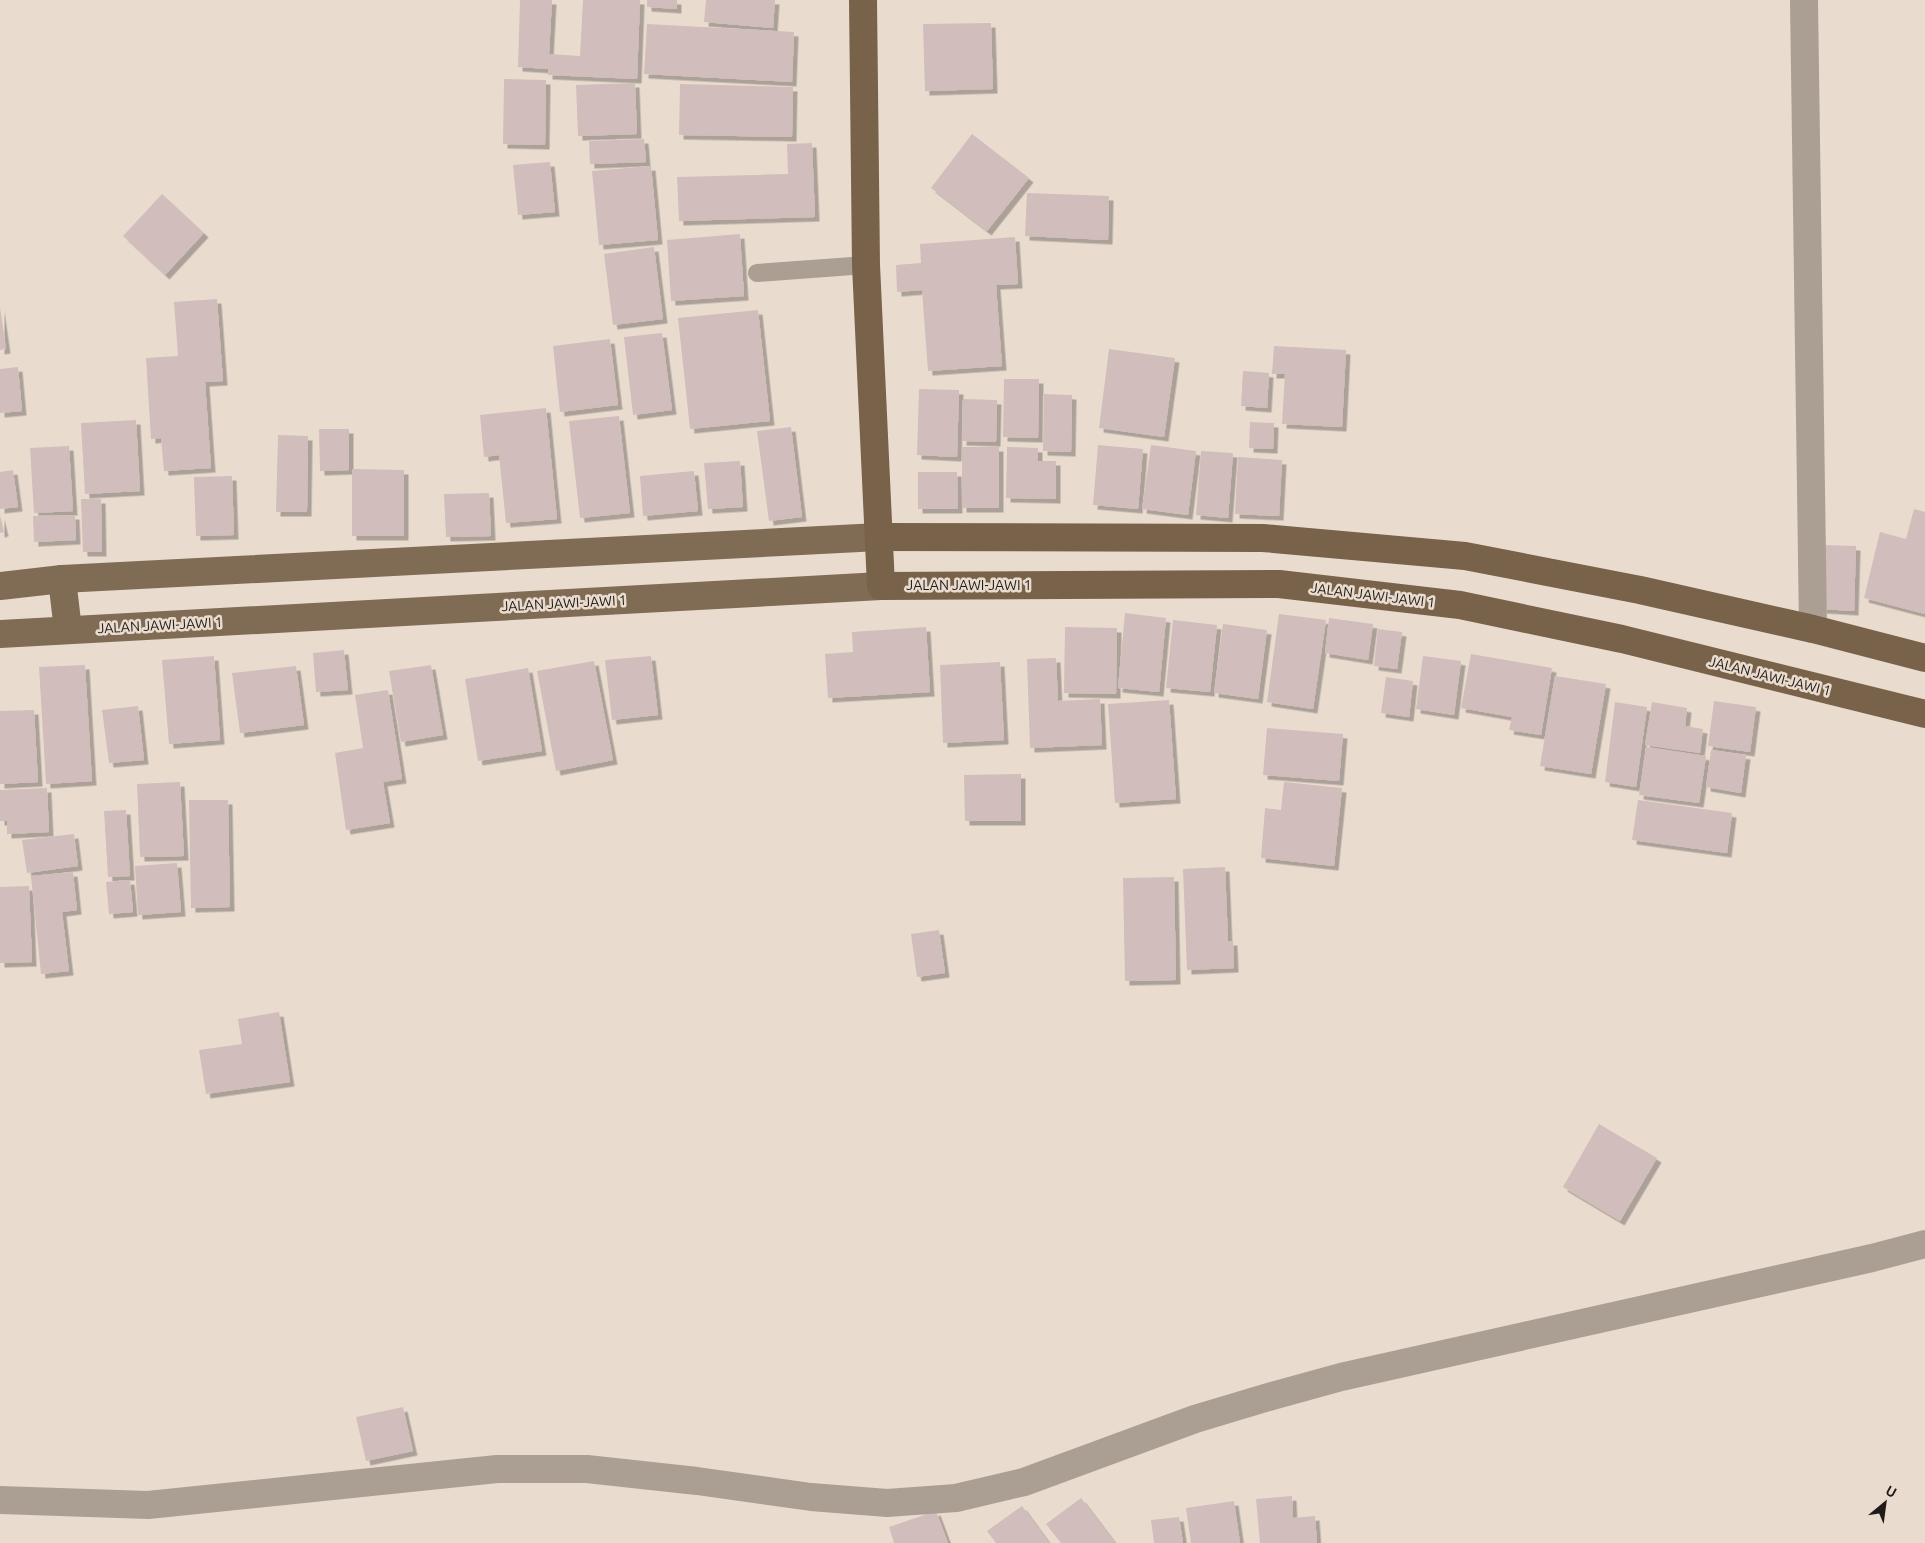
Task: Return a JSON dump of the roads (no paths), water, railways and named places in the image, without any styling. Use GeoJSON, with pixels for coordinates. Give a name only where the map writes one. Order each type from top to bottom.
{"type":"FeatureCollection","features":[{"type":"Feature","properties":{"kind":"highway"},"geometry":{"type":"LineString","coordinates":[[864,0],[866,265],[881,586]]}},
{"type":"Feature","properties":{"kind":"highway"},"geometry":{"type":"LineString","coordinates":[[879,537],[1263,538],[1465,556],[1640,590],[1813,629],[1925,658]]}},
{"type":"Feature","properties":{"kind":"highway","name":"JALAN JAWI-JAWI 1"},"geometry":{"type":"LineString","coordinates":[[881,586],[1279,584],[1460,605],[1622,639],[1925,714]]}},
{"type":"Feature","properties":{"kind":"main road"},"geometry":{"type":"LineString","coordinates":[[0,586],[62,579],[879,537]]}},
{"type":"Feature","properties":{"kind":"main road"},"geometry":{"type":"LineString","coordinates":[[62,579],[68,630]]}},
{"type":"Feature","properties":{"kind":"main road","name":"JALAN JAWI-JAWI 1"},"geometry":{"type":"LineString","coordinates":[[0,634],[881,586]]}},
{"type":"Feature","properties":{"kind":"street"},"geometry":{"type":"LineString","coordinates":[[1804,0],[1813,629]]}},
{"type":"Feature","properties":{"kind":"street"},"geometry":{"type":"LineString","coordinates":[[0,1500],[148,1505],[497,1469],[587,1469],[697,1481],[811,1497],[887,1503],[956,1498],[1024,1482],[1195,1419],[1341,1377],[1872,1258],[1925,1244]]}},
{"type":"Feature","properties":{"kind":"lane"},"geometry":{"type":"LineString","coordinates":[[757,273],[866,265]]}}]}
